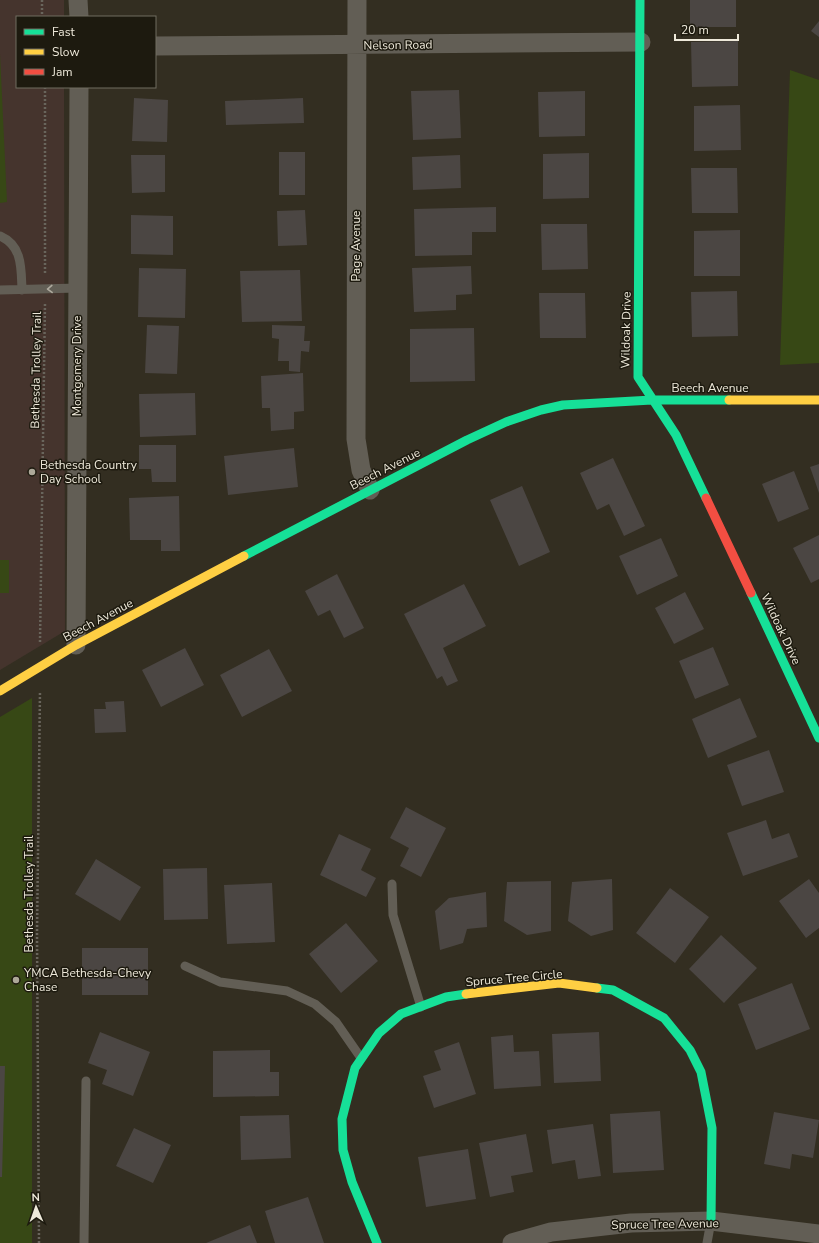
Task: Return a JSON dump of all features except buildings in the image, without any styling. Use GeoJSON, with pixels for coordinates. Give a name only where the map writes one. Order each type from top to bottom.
{"type":"FeatureCollection","features":[{"type":"Feature","properties":{"kind":"street"},"geometry":{"type":"LineString","coordinates":[[78,0],[79,16]]}},
{"type":"Feature","properties":{"kind":"street","name":"Page Avenue"},"geometry":{"type":"LineString","coordinates":[[357,0],[356,440],[361,470],[370,490]]}},
{"type":"Feature","properties":{"kind":"street","name":"Wildoak Drive"},"geometry":{"type":"LineString","coordinates":[[640,0],[641,42],[638,377],[676,435],[819,738]]}},
{"type":"Feature","properties":{"kind":"street","name":"Nelson Road"},"geometry":{"type":"LineString","coordinates":[[156,46],[641,42]]}},
{"type":"Feature","properties":{"kind":"street","name":"Montgomery Drive"},"geometry":{"type":"LineString","coordinates":[[76,645],[79,88]]}},
{"type":"Feature","properties":{"kind":"street","name":"Beech Avenue"},"geometry":{"type":"LineString","coordinates":[[0,691],[76,645],[370,490],[467,440],[506,422],[541,410],[563,405],[652,400],[819,400]]}},
{"type":"Feature","properties":{"kind":"street","name":"Spruce Tree Circle"},"geometry":{"type":"LineString","coordinates":[[378,1243],[352,1182],[343,1150],[342,1119],[355,1068],[379,1032],[401,1014],[446,996],[559,984],[613,990],[664,1018],[690,1050],[701,1072],[712,1128],[711,1222]]}},
{"type":"Feature","properties":{"kind":"street","name":"Spruce Tree Avenue"},"geometry":{"type":"LineString","coordinates":[[512,1243],[551,1232],[632,1223],[711,1222],[819,1234]]}},
{"type":"Feature","properties":{"kind":"lane"},"geometry":{"type":"LineString","coordinates":[[0,236],[13,245],[18,253],[21,263],[22,290]]}},
{"type":"Feature","properties":{"kind":"lane"},"geometry":{"type":"LineString","coordinates":[[0,290],[78,288]]}},
{"type":"Feature","properties":{"kind":"lane"},"geometry":{"type":"LineString","coordinates":[[392,884],[393,915],[421,1006]]}},
{"type":"Feature","properties":{"kind":"lane"},"geometry":{"type":"LineString","coordinates":[[185,966],[220,982],[287,991],[315,1004],[336,1022],[361,1058]]}},
{"type":"Feature","properties":{"kind":"lane"},"geometry":{"type":"LineString","coordinates":[[84,1243],[86,1081]]}},
{"type":"Feature","properties":{"kind":"lane"},"geometry":{"type":"LineString","coordinates":[[707,1243],[711,1222]]}},
{"type":"Feature","properties":{"kind":"path"},"geometry":{"type":"LineString","coordinates":[[42,0],[42,16]]}},
{"type":"Feature","properties":{"kind":"path","name":"Bethesda Trolley Trail"},"geometry":{"type":"LineString","coordinates":[[40,648],[45,360],[45,88]]}},
{"type":"Feature","properties":{"kind":"path","name":"Bethesda Trolley Trail"},"geometry":{"type":"LineString","coordinates":[[39,1243],[37,934],[40,689]]}},
{"type":"Feature","properties":{"kind":"shaded area"},"geometry":{"type":"Polygon","coordinates":[[[0,0],[64,0],[64,16],[16,16],[16,88],[64,88],[65,631],[0,670],[0,0]]]}},
{"type":"Feature","properties":{"kind":"green space"},"geometry":{"type":"Polygon","coordinates":[[[0,54],[7,202],[0,203],[0,54]]]}},
{"type":"Feature","properties":{"kind":"green space"},"geometry":{"type":"Polygon","coordinates":[[[790,70],[819,80],[819,363],[780,365],[790,70]]]}},
{"type":"Feature","properties":{"kind":"green space"},"geometry":{"type":"Polygon","coordinates":[[[0,560],[9,560],[9,593],[0,593],[0,560]]]}},
{"type":"Feature","properties":{"kind":"green space","name":"YMCA Bethesda-Chevy Chase"},"geometry":{"type":"Polygon","coordinates":[[[32,698],[32,1243],[0,1243],[0,717],[32,698]]]}},
{"type":"Feature","properties":{"kind":"traffic: fast"},"geometry":{"type":"LineString","coordinates":[[640,0],[638,377],[676,435],[706,498]]}},
{"type":"Feature","properties":{"kind":"traffic: fast"},"geometry":{"type":"LineString","coordinates":[[244,556],[467,440],[506,422],[541,410],[563,405],[652,400],[729,400]]}},
{"type":"Feature","properties":{"kind":"traffic: fast"},"geometry":{"type":"LineString","coordinates":[[751,593],[819,738]]}},
{"type":"Feature","properties":{"kind":"traffic: fast"},"geometry":{"type":"LineString","coordinates":[[597,988],[613,990],[664,1018],[690,1050],[701,1072],[712,1128],[711,1221]]}},
{"type":"Feature","properties":{"kind":"traffic: fast"},"geometry":{"type":"LineString","coordinates":[[377,1243],[352,1182],[343,1150],[342,1119],[355,1068],[379,1033],[401,1014],[446,997],[466,994]]}},
{"type":"Feature","properties":{"kind":"traffic: slow"},"geometry":{"type":"LineString","coordinates":[[729,400],[819,400]]}},
{"type":"Feature","properties":{"kind":"traffic: slow"},"geometry":{"type":"LineString","coordinates":[[0,691],[76,645],[244,556]]}},
{"type":"Feature","properties":{"kind":"traffic: slow"},"geometry":{"type":"LineString","coordinates":[[466,994],[559,983],[597,988]]}},
{"type":"Feature","properties":{"kind":"traffic: jam"},"geometry":{"type":"LineString","coordinates":[[706,498],[751,593]]}},
{"type":"Feature","properties":{"kind":"place","name":"Bethesda Country Day School"},"geometry":{"type":"Point","coordinates":[32,472]}},
{"type":"Feature","properties":{"kind":"place","name":"YMCA Bethesda-Chevy Chase"},"geometry":{"type":"Point","coordinates":[16,980]}}]}
